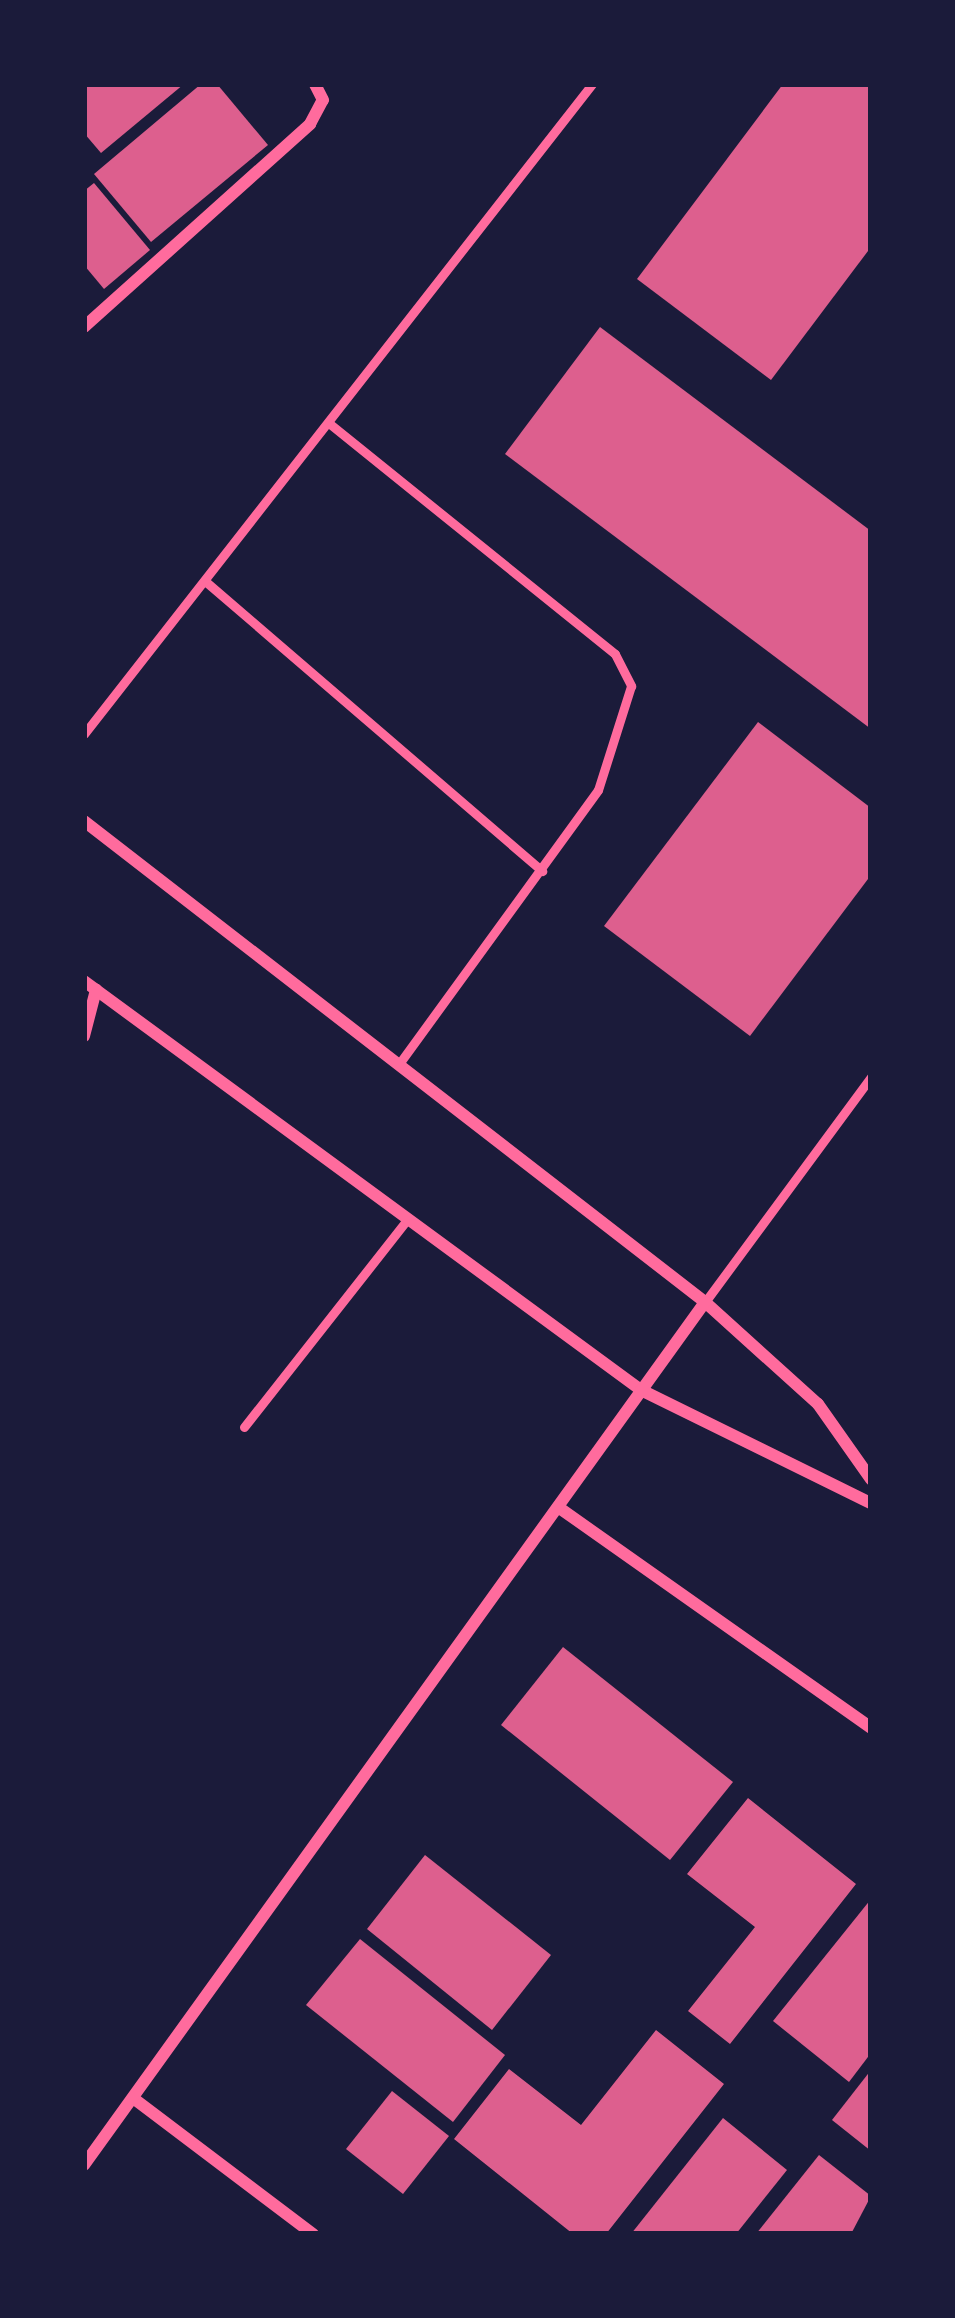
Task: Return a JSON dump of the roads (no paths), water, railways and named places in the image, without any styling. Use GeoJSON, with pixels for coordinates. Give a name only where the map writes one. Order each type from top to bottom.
{"type":"FeatureCollection","features":[{"type":"Feature","properties":{"kind":"street"},"geometry":{"type":"LineString","coordinates":[[84,327],[310,124],[323,100],[315,84]]}},
{"type":"Feature","properties":{"kind":"street"},"geometry":{"type":"LineString","coordinates":[[84,821],[705,1302],[818,1404],[871,1479]]}},
{"type":"Feature","properties":{"kind":"street"},"geometry":{"type":"LineString","coordinates":[[84,981],[641,1390],[871,1503]]}},
{"type":"Feature","properties":{"kind":"street"},"geometry":{"type":"LineString","coordinates":[[84,1036],[96,990]]}},
{"type":"Feature","properties":{"kind":"street"},"geometry":{"type":"LineString","coordinates":[[84,2165],[705,1302]]}},
{"type":"Feature","properties":{"kind":"street"},"geometry":{"type":"LineString","coordinates":[[558,1507],[871,1728]]}},
{"type":"Feature","properties":{"kind":"street"},"geometry":{"type":"LineString","coordinates":[[133,2098],[314,2234]]}},
{"type":"Feature","properties":{"kind":"lane"},"geometry":{"type":"LineString","coordinates":[[84,734],[592,84]]}},
{"type":"Feature","properties":{"kind":"lane"},"geometry":{"type":"LineString","coordinates":[[330,424],[614,654],[631,686],[598,790],[400,1063]]}},
{"type":"Feature","properties":{"kind":"lane"},"geometry":{"type":"LineString","coordinates":[[205,581],[542,871]]}},
{"type":"Feature","properties":{"kind":"lane"},"geometry":{"type":"LineString","coordinates":[[705,1302],[871,1078]]}},
{"type":"Feature","properties":{"kind":"lane"},"geometry":{"type":"LineString","coordinates":[[244,1426],[407,1220]]}}]}
